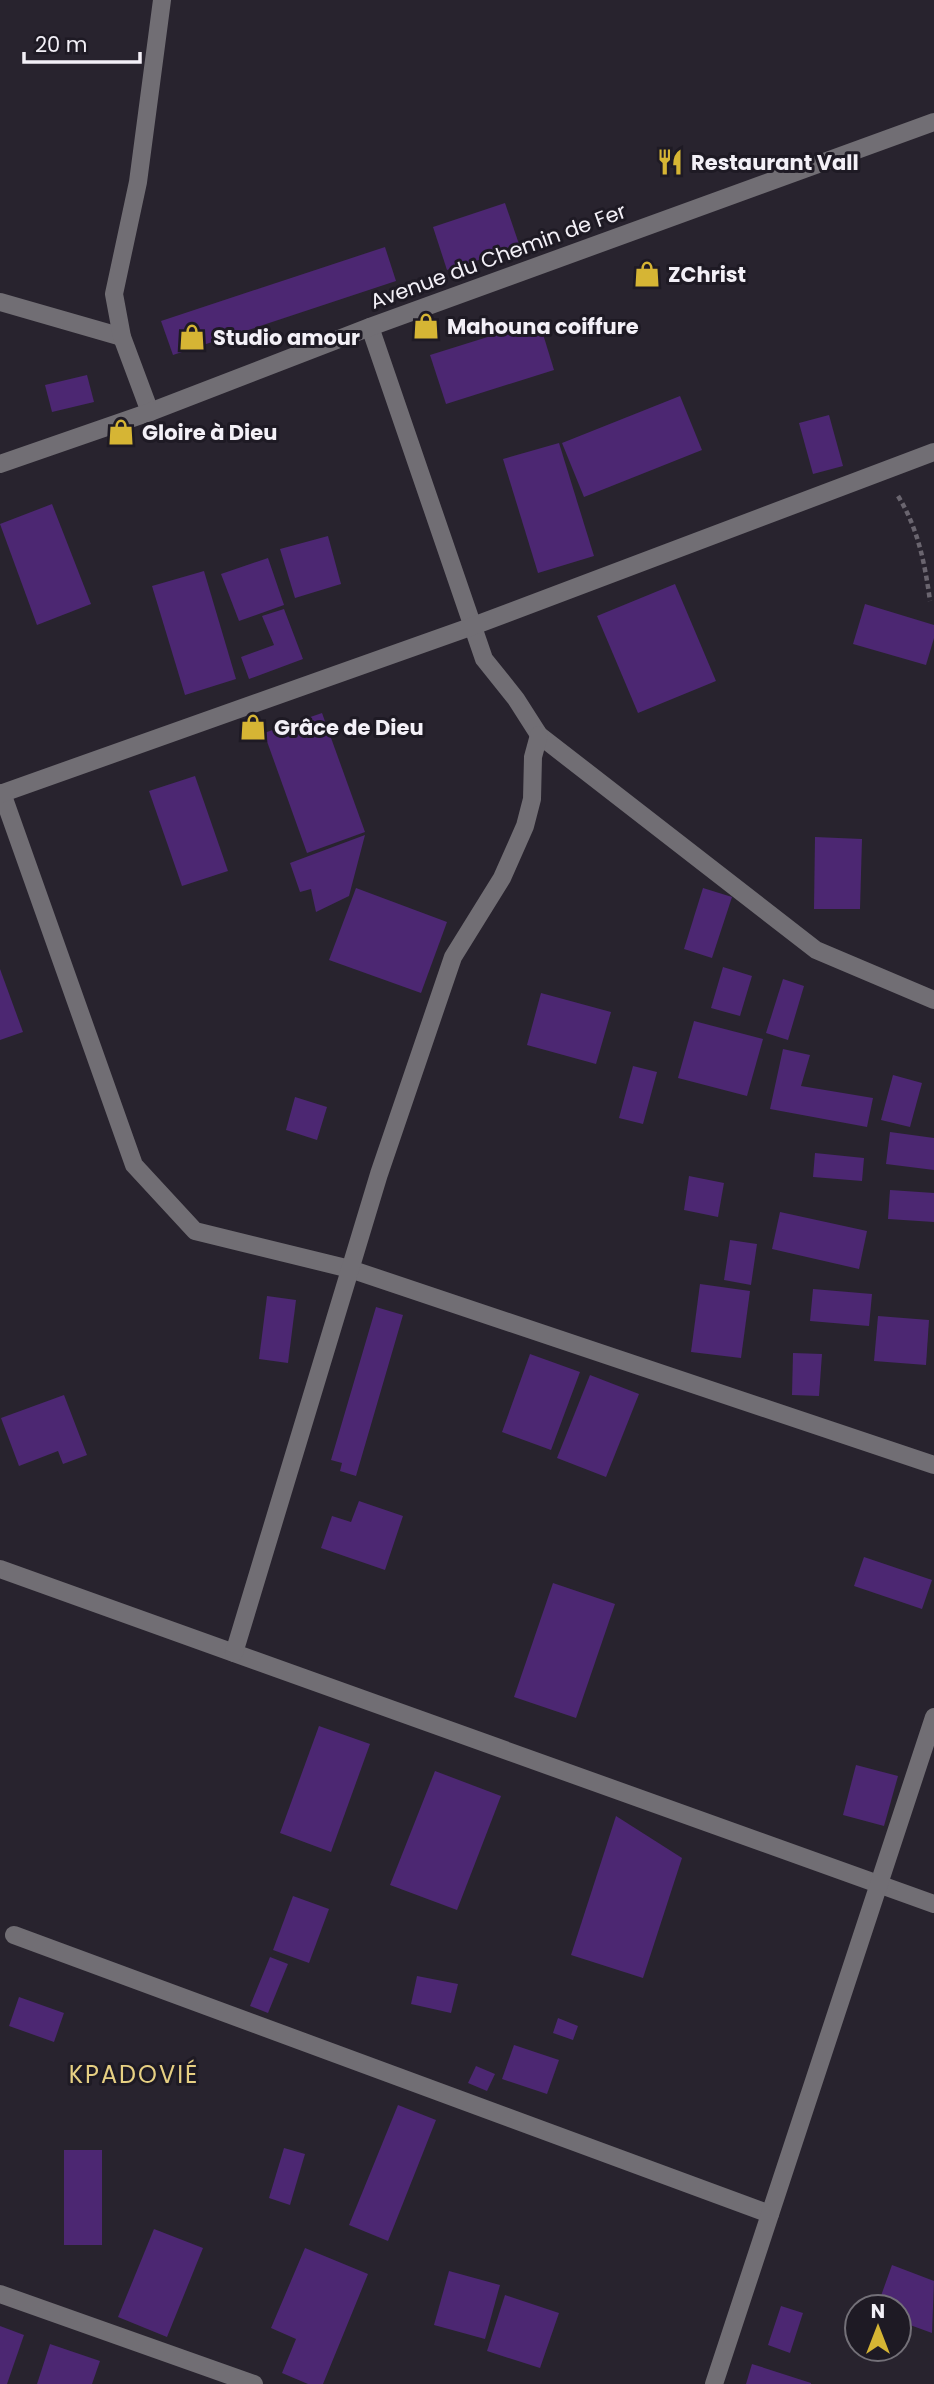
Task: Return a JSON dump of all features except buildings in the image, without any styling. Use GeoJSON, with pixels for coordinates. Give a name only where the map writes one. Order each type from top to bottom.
{"type":"FeatureCollection","features":[{"type":"Feature","properties":{"kind":"street"},"geometry":{"type":"LineString","coordinates":[[150,412],[122,337],[114,294],[138,182],[163,0]]}},
{"type":"Feature","properties":{"kind":"street","name":"Avenue du Chemin de Fer"},"geometry":{"type":"LineString","coordinates":[[0,464],[150,412],[370,327],[934,122]]}},
{"type":"Feature","properties":{"kind":"street"},"geometry":{"type":"LineString","coordinates":[[0,302],[122,337]]}},
{"type":"Feature","properties":{"kind":"street"},"geometry":{"type":"LineString","coordinates":[[370,327],[484,659],[540,735],[816,950],[934,1000]]}},
{"type":"Feature","properties":{"kind":"street"},"geometry":{"type":"LineString","coordinates":[[934,452],[473,626],[1,793],[134,1165],[195,1231],[351,1269],[934,1465]]}},
{"type":"Feature","properties":{"kind":"street"},"geometry":{"type":"LineString","coordinates":[[234,1653],[351,1269],[453,957],[502,878],[525,827],[532,799],[533,757],[540,735]]}},
{"type":"Feature","properties":{"kind":"street"},"geometry":{"type":"LineString","coordinates":[[0,1569],[934,1903]]}},
{"type":"Feature","properties":{"kind":"street"},"geometry":{"type":"LineString","coordinates":[[714,2384],[934,1717]]}},
{"type":"Feature","properties":{"kind":"street"},"geometry":{"type":"LineString","coordinates":[[14,1935],[770,2214]]}},
{"type":"Feature","properties":{"kind":"street"},"geometry":{"type":"LineString","coordinates":[[0,2294],[254,2384]]}},
{"type":"Feature","properties":{"kind":"path"},"geometry":{"type":"LineString","coordinates":[[883,471],[911,518],[926,568],[930,601]]}},
{"type":"Feature","properties":{"kind":"place","name":"Restaurant Vall"},"geometry":{"type":"Point","coordinates":[670,162]}},
{"type":"Feature","properties":{"kind":"place","name":"ZChrist"},"geometry":{"type":"Point","coordinates":[647,274]}},
{"type":"Feature","properties":{"kind":"place","name":"Mahouna coiffure"},"geometry":{"type":"Point","coordinates":[426,326]}},
{"type":"Feature","properties":{"kind":"place","name":"Studio amour"},"geometry":{"type":"Point","coordinates":[192,337]}},
{"type":"Feature","properties":{"kind":"place","name":"Gloire à Dieu"},"geometry":{"type":"Point","coordinates":[121,432]}},
{"type":"Feature","properties":{"kind":"place","name":"Grâce de Dieu"},"geometry":{"type":"Point","coordinates":[253,727]}},
{"type":"Feature","properties":{"kind":"district","name":"KPADOVIÉ"},"geometry":{"type":"Point","coordinates":[134,2074]}}]}
